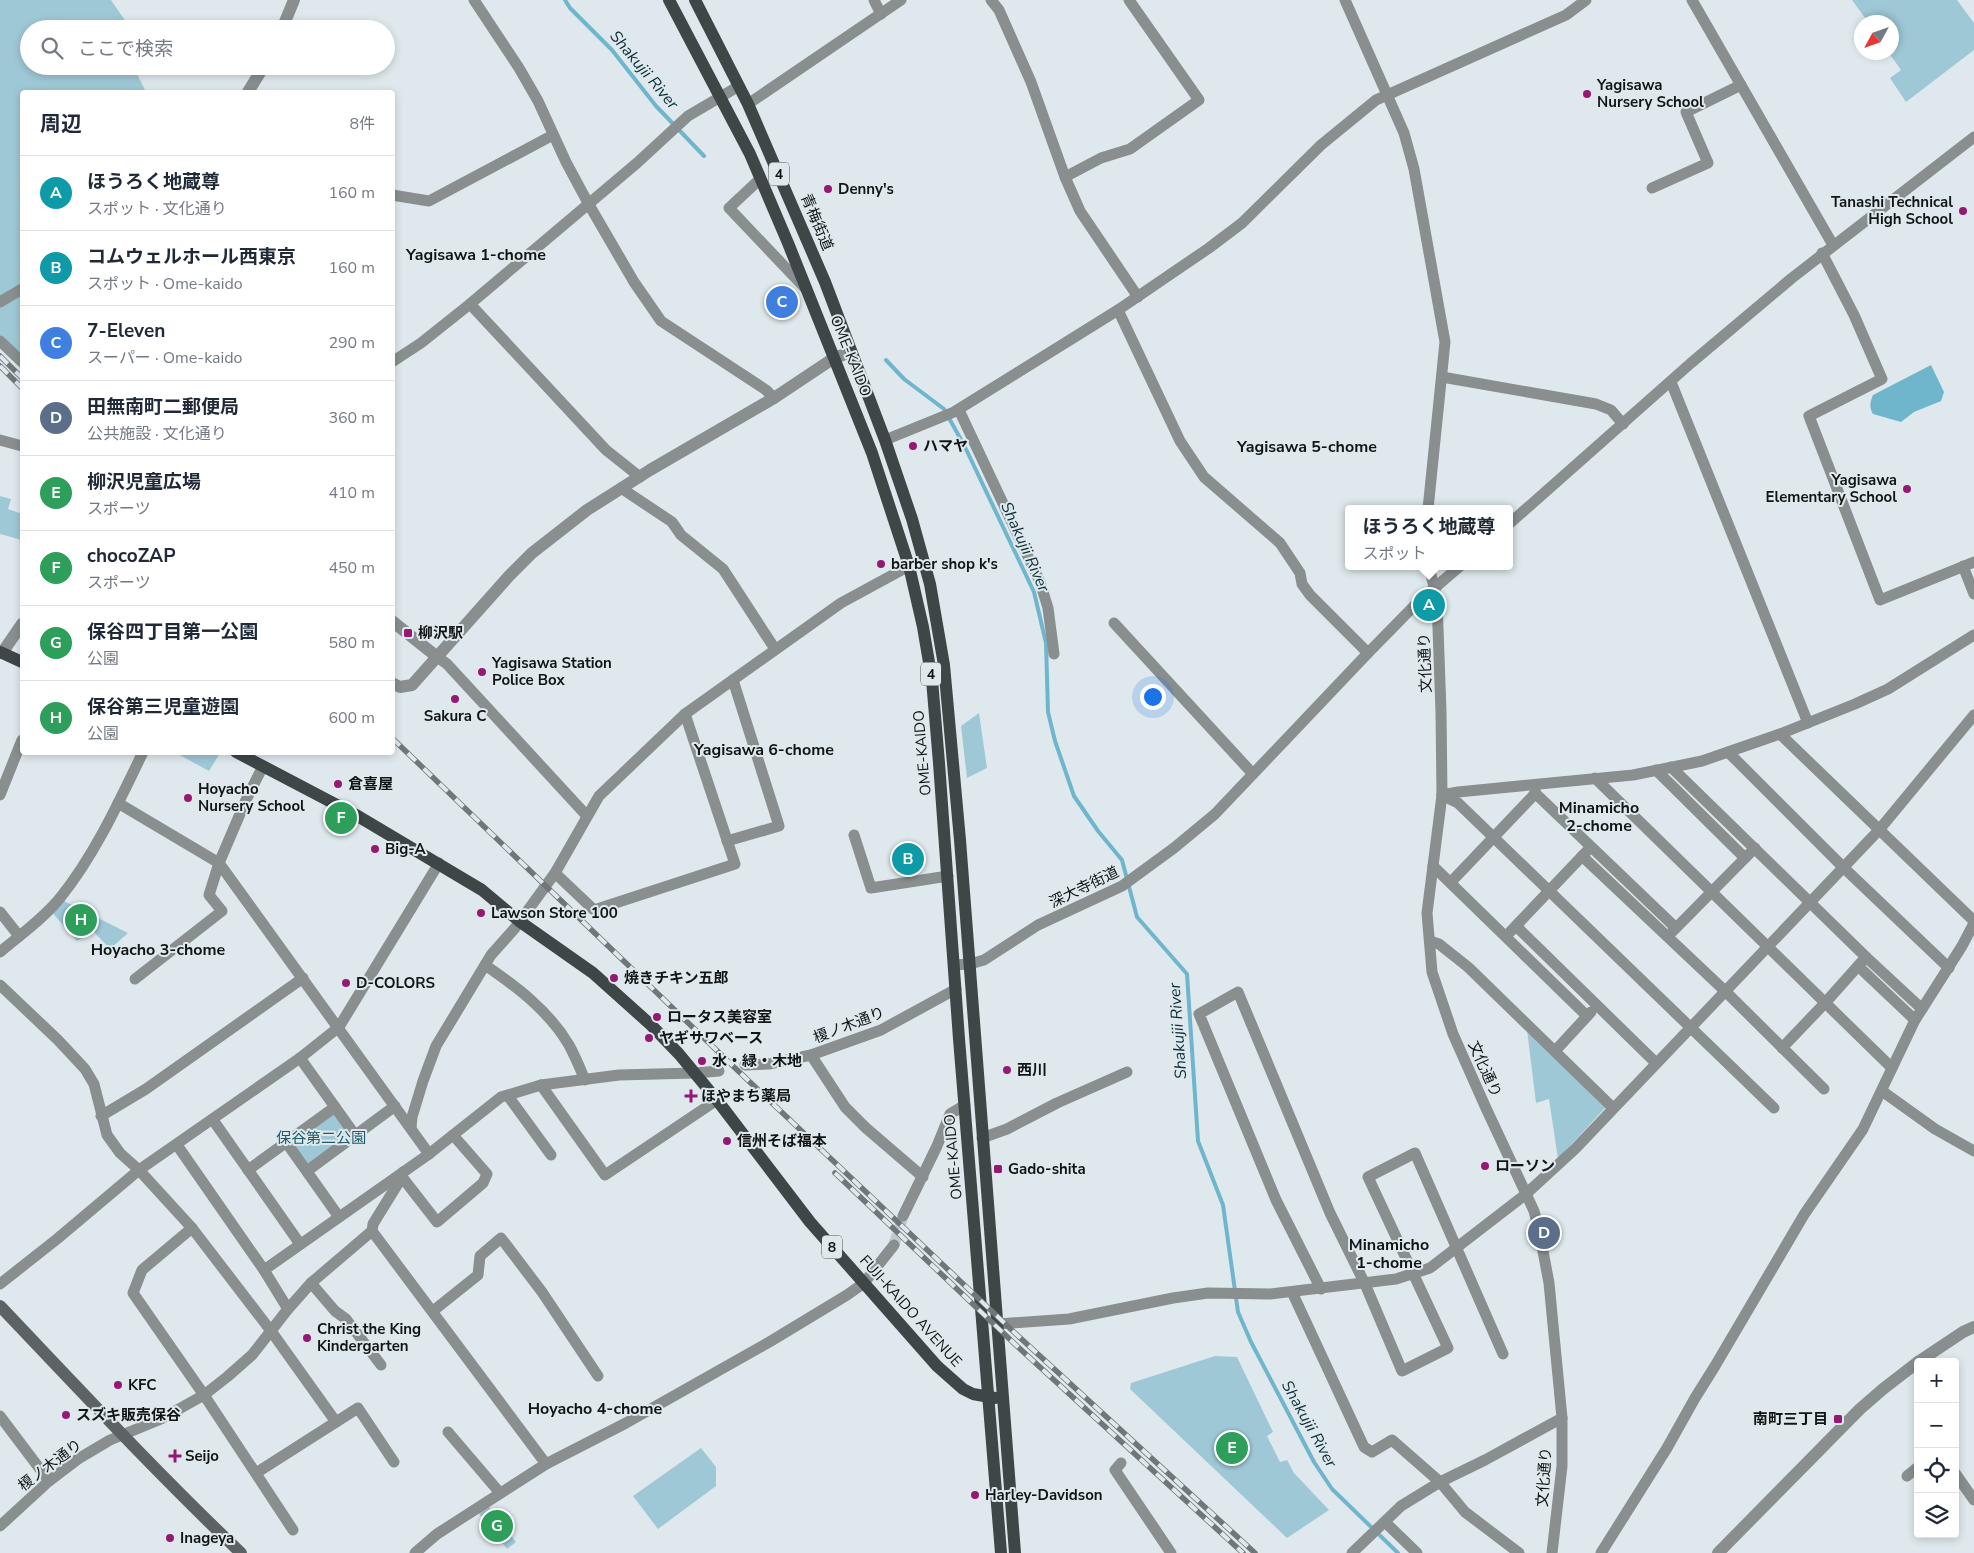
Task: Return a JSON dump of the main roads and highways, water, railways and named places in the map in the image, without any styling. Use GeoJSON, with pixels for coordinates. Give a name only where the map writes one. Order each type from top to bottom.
{"type":"FeatureCollection","features":[{"type":"Feature","properties":{"kind":"main road","name":"OME-KAIDO"},"geometry":{"type":"LineString","coordinates":[[669,0],[720,97],[760,179],[807,290],[872,453],[909,566],[929,657],[1001,1553]]}},
{"type":"Feature","properties":{"kind":"main road","name":"青梅街道"},"geometry":{"type":"LineString","coordinates":[[695,0],[748,104],[825,282],[851,352]]}},
{"type":"Feature","properties":{"kind":"main road","name":"OME-KAIDO"},"geometry":{"type":"LineString","coordinates":[[851,352],[885,440],[912,519],[930,584],[939,632],[949,720],[970,964],[1003,1399]]}},
{"type":"Feature","properties":{"kind":"main road"},"geometry":{"type":"LineString","coordinates":[[1,654],[20,661]]}},
{"type":"Feature","properties":{"kind":"main road","name":"FUJI-KAIDO AVENUE"},"geometry":{"type":"LineString","coordinates":[[243,755],[356,815],[482,890],[519,921],[600,980],[651,1025],[695,1073],[790,1196],[864,1283],[952,1381],[968,1392],[1003,1399]]}},
{"type":"Feature","properties":{"kind":"main road"},"geometry":{"type":"LineString","coordinates":[[0,1306],[186,1500],[241,1553]]}},
{"type":"Feature","properties":{"kind":"main road","name":"4"},"geometry":{"type":"LineString","coordinates":[[1003,1399],[1015,1553]]}},
{"type":"Feature","properties":{"kind":"waterway","name":"Shakujii River"},"geometry":{"type":"LineString","coordinates":[[565,0],[570,8],[612,50],[656,106],[704,156]]}},
{"type":"Feature","properties":{"kind":"waterway","name":"Shakujii River"},"geometry":{"type":"LineString","coordinates":[[886,360],[904,379],[944,409],[965,447],[1034,592],[1046,643],[1048,712],[1055,741],[1074,796],[1098,831],[1122,860],[1137,917],[1187,974],[1198,1141],[1223,1205],[1238,1312],[1251,1342],[1314,1462],[1332,1489],[1398,1553]]}},
{"type":"Feature","properties":{"kind":"tunnel"},"geometry":{"type":"LineString","coordinates":[[894,1245],[903,1216]]}},
{"type":"Feature","properties":{"kind":"railway"},"geometry":{"type":"LineString","coordinates":[[0,356],[20,376]]}},
{"type":"Feature","properties":{"kind":"railway"},"geometry":{"type":"LineString","coordinates":[[0,366],[20,386]]}},
{"type":"Feature","properties":{"kind":"railway"},"geometry":{"type":"LineString","coordinates":[[395,741],[734,1067],[1016,1334],[1255,1553]]}},
{"type":"Feature","properties":{"kind":"railway"},"geometry":{"type":"LineString","coordinates":[[835,1173],[1018,1347],[1243,1553]]}},
{"type":"Feature","properties":{"kind":"place","name":"Yagisawa Nursery School"},"geometry":{"type":"Point","coordinates":[1587,94]}},
{"type":"Feature","properties":{"kind":"place","name":"Denny's"},"geometry":{"type":"Point","coordinates":[828,189]}},
{"type":"Feature","properties":{"kind":"place","name":"Tanashi Technical High School"},"geometry":{"type":"Point","coordinates":[1963,211]}},
{"type":"Feature","properties":{"kind":"place","name":"7-Eleven"},"geometry":{"type":"Point","coordinates":[782,302]}},
{"type":"Feature","properties":{"kind":"place","name":"ハマヤ"},"geometry":{"type":"Point","coordinates":[913,446]}},
{"type":"Feature","properties":{"kind":"place","name":"Yagisawa Elementary School"},"geometry":{"type":"Point","coordinates":[1907,489]}},
{"type":"Feature","properties":{"kind":"place","name":"barber shop k's"},"geometry":{"type":"Point","coordinates":[881,564]}},
{"type":"Feature","properties":{"kind":"place","name":"ほうろく地蔵尊"},"geometry":{"type":"Point","coordinates":[1429,605]}},
{"type":"Feature","properties":{"kind":"place","name":"柳沢駅"},"geometry":{"type":"Point","coordinates":[408,633]}},
{"type":"Feature","properties":{"kind":"place","name":"Yagisawa Station Police Box"},"geometry":{"type":"Point","coordinates":[482,672]}},
{"type":"Feature","properties":{"kind":"place","name":"Sakura C"},"geometry":{"type":"Point","coordinates":[455,699]}},
{"type":"Feature","properties":{"kind":"place","name":"倉喜屋"},"geometry":{"type":"Point","coordinates":[338,784]}},
{"type":"Feature","properties":{"kind":"place","name":"Hoyacho Nursery School"},"geometry":{"type":"Point","coordinates":[188,798]}},
{"type":"Feature","properties":{"kind":"place","name":"chocoZAP"},"geometry":{"type":"Point","coordinates":[341,818]}},
{"type":"Feature","properties":{"kind":"place","name":"Big-A"},"geometry":{"type":"Point","coordinates":[375,849]}},
{"type":"Feature","properties":{"kind":"place","name":"コムウェルホール西東京"},"geometry":{"type":"Point","coordinates":[908,859]}},
{"type":"Feature","properties":{"kind":"place","name":"Lawson Store 100"},"geometry":{"type":"Point","coordinates":[481,913]}},
{"type":"Feature","properties":{"kind":"place","name":"保谷第三児童遊園"},"geometry":{"type":"Point","coordinates":[81,920]}},
{"type":"Feature","properties":{"kind":"place","name":"焼きチキン五郎"},"geometry":{"type":"Point","coordinates":[614,978]}},
{"type":"Feature","properties":{"kind":"place","name":"D-COLORS"},"geometry":{"type":"Point","coordinates":[346,983]}},
{"type":"Feature","properties":{"kind":"place","name":"ロータス美容室"},"geometry":{"type":"Point","coordinates":[657,1017]}},
{"type":"Feature","properties":{"kind":"place","name":"ヤギサワベース"},"geometry":{"type":"Point","coordinates":[649,1038]}},
{"type":"Feature","properties":{"kind":"place","name":"水・緑・木地"},"geometry":{"type":"Point","coordinates":[702,1061]}},
{"type":"Feature","properties":{"kind":"place","name":"西川"},"geometry":{"type":"Point","coordinates":[1007,1070]}},
{"type":"Feature","properties":{"kind":"place","name":"ほやまち薬局"},"geometry":{"type":"Point","coordinates":[691,1096]}},
{"type":"Feature","properties":{"kind":"place","name":"信州そば福本"},"geometry":{"type":"Point","coordinates":[727,1141]}},
{"type":"Feature","properties":{"kind":"place","name":"ローソン"},"geometry":{"type":"Point","coordinates":[1485,1166]}},
{"type":"Feature","properties":{"kind":"place","name":"Gado-shita"},"geometry":{"type":"Point","coordinates":[998,1169]}},
{"type":"Feature","properties":{"kind":"place","name":"田無南町二郵便局"},"geometry":{"type":"Point","coordinates":[1544,1233]}},
{"type":"Feature","properties":{"kind":"place","name":"Christ the King Kindergarten"},"geometry":{"type":"Point","coordinates":[307,1338]}},
{"type":"Feature","properties":{"kind":"place","name":"KFC"},"geometry":{"type":"Point","coordinates":[118,1385]}},
{"type":"Feature","properties":{"kind":"place","name":"スズキ販売保谷"},"geometry":{"type":"Point","coordinates":[66,1415]}},
{"type":"Feature","properties":{"kind":"place","name":"南町三丁目"},"geometry":{"type":"Point","coordinates":[1838,1419]}},
{"type":"Feature","properties":{"kind":"place","name":"柳沢児童広場"},"geometry":{"type":"Point","coordinates":[1232,1448]}},
{"type":"Feature","properties":{"kind":"place","name":"Seijo"},"geometry":{"type":"Point","coordinates":[175,1456]}},
{"type":"Feature","properties":{"kind":"place","name":"Harley-Davidson"},"geometry":{"type":"Point","coordinates":[975,1495]}},
{"type":"Feature","properties":{"kind":"place","name":"保谷四丁目第一公園"},"geometry":{"type":"Point","coordinates":[497,1526]}},
{"type":"Feature","properties":{"kind":"place","name":"Inageya"},"geometry":{"type":"Point","coordinates":[170,1538]}},
{"type":"Feature","properties":{"kind":"district","name":"Yagisawa 1-chome"},"geometry":{"type":"Point","coordinates":[476,255]}},
{"type":"Feature","properties":{"kind":"district","name":"Yagisawa 5-chome"},"geometry":{"type":"Point","coordinates":[1307,447]}},
{"type":"Feature","properties":{"kind":"district","name":"Yagisawa 6-chome"},"geometry":{"type":"Point","coordinates":[764,750]}},
{"type":"Feature","properties":{"kind":"district","name":"Minamicho 2-chome"},"geometry":{"type":"Point","coordinates":[1599,817]}},
{"type":"Feature","properties":{"kind":"district","name":"Hoyacho 3-chome"},"geometry":{"type":"Point","coordinates":[158,950]}},
{"type":"Feature","properties":{"kind":"district","name":"Minamicho 1-chome"},"geometry":{"type":"Point","coordinates":[1389,1254]}},
{"type":"Feature","properties":{"kind":"district","name":"Hoyacho 4-chome"},"geometry":{"type":"Point","coordinates":[595,1409]}},
{"type":"Feature","properties":{"kind":"park label","name":"保谷第二公園"},"geometry":{"type":"Point","coordinates":[321,1138]}}]}
